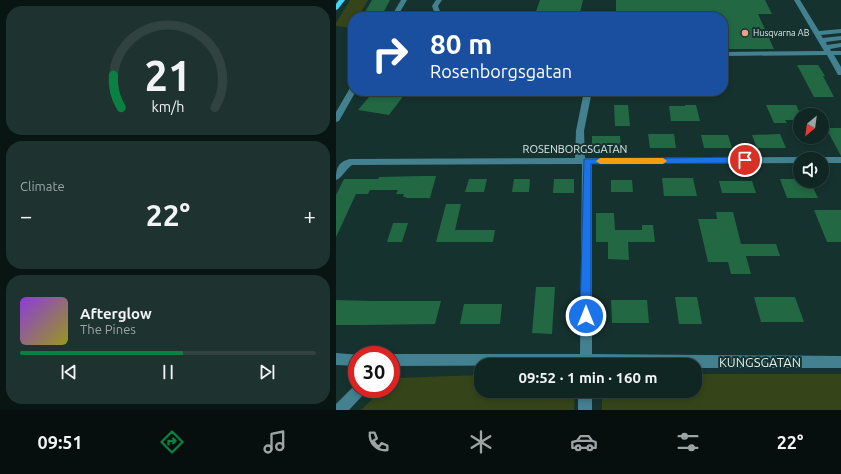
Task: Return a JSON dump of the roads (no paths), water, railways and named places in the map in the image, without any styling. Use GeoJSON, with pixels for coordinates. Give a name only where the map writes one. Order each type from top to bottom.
{"type":"FeatureCollection","features":[{"type":"Feature","properties":{"kind":"main road"},"geometry":{"type":"LineString","coordinates":[[336,8],[342,0]]}},
{"type":"Feature","properties":{"kind":"street"},"geometry":{"type":"LineString","coordinates":[[397,12],[404,0]]}},
{"type":"Feature","properties":{"kind":"street"},"geometry":{"type":"LineString","coordinates":[[437,12],[435,6],[439,0]]}},
{"type":"Feature","properties":{"kind":"street"},"geometry":{"type":"LineString","coordinates":[[797,0],[841,73]]}},
{"type":"Feature","properties":{"kind":"street"},"geometry":{"type":"LineString","coordinates":[[817,33],[841,31]]}},
{"type":"Feature","properties":{"kind":"street"},"geometry":{"type":"LineString","coordinates":[[821,40],[841,38]]}},
{"type":"Feature","properties":{"kind":"street"},"geometry":{"type":"LineString","coordinates":[[827,50],[841,45]]}},
{"type":"Feature","properties":{"kind":"street"},"geometry":{"type":"LineString","coordinates":[[728,54],[827,50],[841,53]]}},
{"type":"Feature","properties":{"kind":"street"},"geometry":{"type":"LineString","coordinates":[[336,119],[349,96]]}},
{"type":"Feature","properties":{"kind":"street"},"geometry":{"type":"LineString","coordinates":[[586,358],[583,161],[580,131],[587,96]]}},
{"type":"Feature","properties":{"kind":"street","name":"ROSENBORGSGATAN"},"geometry":{"type":"LineString","coordinates":[[336,176],[343,167],[350,162],[793,160]]}},
{"type":"Feature","properties":{"kind":"street"},"geometry":{"type":"LineString","coordinates":[[829,160],[841,160]]}},
{"type":"Feature","properties":{"kind":"street"},"geometry":{"type":"LineString","coordinates":[[336,359],[348,360]]}},
{"type":"Feature","properties":{"kind":"street","name":"KUNGSGATAN"},"geometry":{"type":"LineString","coordinates":[[400,360],[474,361]]}},
{"type":"Feature","properties":{"kind":"street","name":"KUNGSGATAN"},"geometry":{"type":"LineString","coordinates":[[702,363],[841,362]]}},
{"type":"Feature","properties":{"kind":"street"},"geometry":{"type":"LineString","coordinates":[[340,410],[351,398]]}},
{"type":"Feature","properties":{"kind":"street"},"geometry":{"type":"LineString","coordinates":[[585,398],[585,410]]}},
{"type":"Feature","properties":{"kind":"place","name":"Husqvarna AB"},"geometry":{"type":"Point","coordinates":[745,33]}}]}
